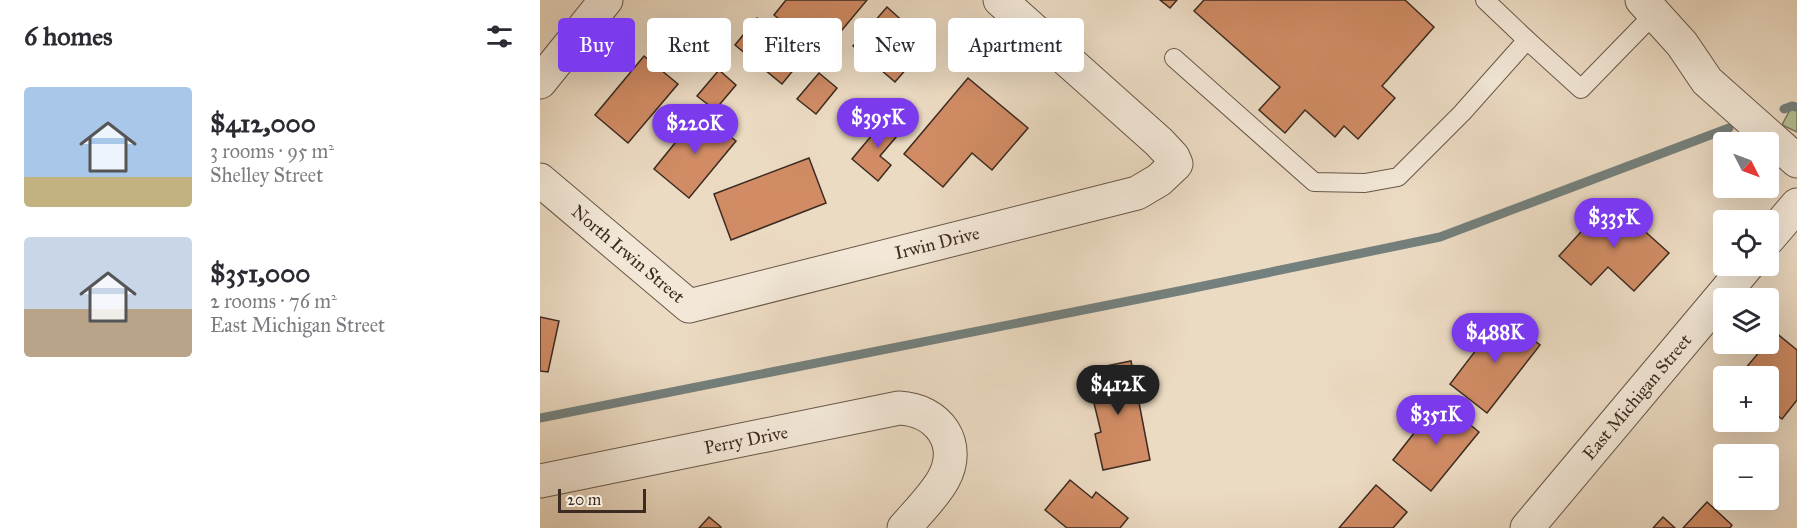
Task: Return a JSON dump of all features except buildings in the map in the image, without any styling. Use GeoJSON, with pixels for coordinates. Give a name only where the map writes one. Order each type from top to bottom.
{"type":"FeatureCollection","features":[{"type":"Feature","properties":{"kind":"street"},"geometry":{"type":"LineString","coordinates":[[540,82],[606,0]]}},
{"type":"Feature","properties":{"kind":"street","name":"Irwin Drive"},"geometry":{"type":"LineString","coordinates":[[689,306],[1137,193],[1159,180],[1176,164],[1159,142],[1000,0]]}},
{"type":"Feature","properties":{"kind":"street"},"geometry":{"type":"LineString","coordinates":[[1655,4],[1707,81],[1797,161]]}},
{"type":"Feature","properties":{"kind":"street","name":"North Irwin Street"},"geometry":{"type":"LineString","coordinates":[[540,180],[689,306]]}},
{"type":"Feature","properties":{"kind":"street"},"geometry":{"type":"LineString","coordinates":[[1779,226],[1797,205]]}},
{"type":"Feature","properties":{"kind":"street","name":"East Michigan Street"},"geometry":{"type":"LineString","coordinates":[[1527,528],[1739,276]]}},
{"type":"Feature","properties":{"kind":"street","name":"Perry Drive"},"geometry":{"type":"LineString","coordinates":[[540,481],[899,408],[911,408],[937,422],[944,431],[949,442],[951,460],[943,481],[904,528]]}},
{"type":"Feature","properties":{"kind":"lane"},"geometry":{"type":"LineString","coordinates":[[1485,0],[1581,89],[1655,4]]}},
{"type":"Feature","properties":{"kind":"lane"},"geometry":{"type":"LineString","coordinates":[[1174,58],[1314,182],[1365,183],[1398,177],[1462,113],[1527,40]]}},
{"type":"Feature","properties":{"kind":"green space"},"geometry":{"type":"Polygon","coordinates":[[[1792,106],[1797,107],[1797,132],[1782,125],[1792,106]]]}},
{"type":"Feature","properties":{"kind":"waterway"},"geometry":{"type":"LineString","coordinates":[[1784,109],[1797,107]]}},
{"type":"Feature","properties":{"kind":"waterway"},"geometry":{"type":"LineString","coordinates":[[540,418],[1440,237],[1729,128]]}}]}
